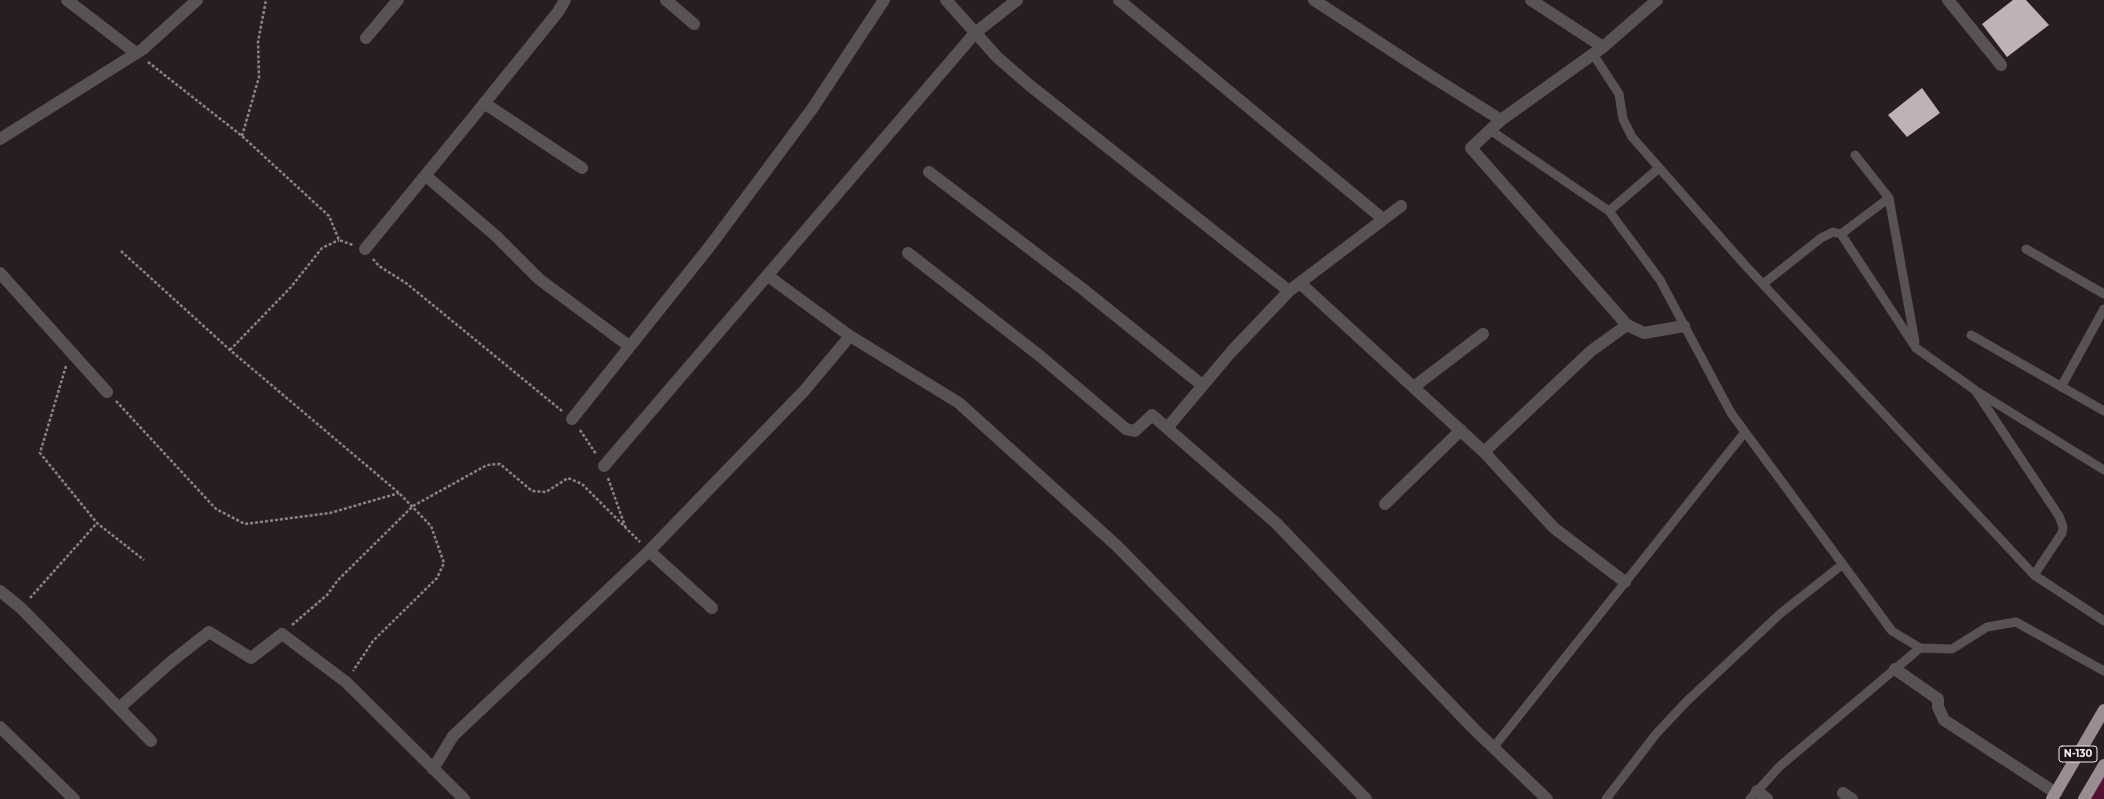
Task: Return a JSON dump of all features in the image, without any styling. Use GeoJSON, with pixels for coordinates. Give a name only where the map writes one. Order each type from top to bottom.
{"type":"FeatureCollection","features":[{"type":"Feature","properties":{"kind":"highway","name":"N-130"},"geometry":{"type":"LineString","coordinates":[[2054,796],[2104,710]]}},
{"type":"Feature","properties":{"kind":"highway","name":"N-130"},"geometry":{"type":"LineString","coordinates":[[2084,799],[2104,765]]}},
{"type":"Feature","properties":{"kind":"street"},"geometry":{"type":"LineString","coordinates":[[67,0],[136,53]]}},
{"type":"Feature","properties":{"kind":"street"},"geometry":{"type":"LineString","coordinates":[[1,135],[143,49],[197,0]]}},
{"type":"Feature","properties":{"kind":"street"},"geometry":{"type":"LineString","coordinates":[[366,38],[398,0]]}},
{"type":"Feature","properties":{"kind":"street"},"geometry":{"type":"LineString","coordinates":[[365,249],[426,176],[558,12],[565,0]]}},
{"type":"Feature","properties":{"kind":"street"},"geometry":{"type":"LineString","coordinates":[[666,0],[694,24]]}},
{"type":"Feature","properties":{"kind":"street"},"geometry":{"type":"LineString","coordinates":[[572,419],[710,246],[812,109],[884,0]]}},
{"type":"Feature","properties":{"kind":"street"},"geometry":{"type":"LineString","coordinates":[[946,0],[997,57],[1028,84],[1289,291]]}},
{"type":"Feature","properties":{"kind":"street"},"geometry":{"type":"LineString","coordinates":[[604,466],[975,33],[1017,0]]}},
{"type":"Feature","properties":{"kind":"street"},"geometry":{"type":"LineString","coordinates":[[1119,0],[1383,219]]}},
{"type":"Feature","properties":{"kind":"street"},"geometry":{"type":"LineString","coordinates":[[1314,0],[1501,120]]}},
{"type":"Feature","properties":{"kind":"street"},"geometry":{"type":"LineString","coordinates":[[1531,0],[1598,50]]}},
{"type":"Feature","properties":{"kind":"street"},"geometry":{"type":"LineString","coordinates":[[1657,0],[1598,50],[1501,120],[1471,148],[1627,325],[1644,332],[1684,326]]}},
{"type":"Feature","properties":{"kind":"street"},"geometry":{"type":"LineString","coordinates":[[1948,0],[2001,65]]}},
{"type":"Feature","properties":{"kind":"street"},"geometry":{"type":"LineString","coordinates":[[484,103],[582,168]]}},
{"type":"Feature","properties":{"kind":"street"},"geometry":{"type":"LineString","coordinates":[[929,172],[1084,290],[1202,385]]}},
{"type":"Feature","properties":{"kind":"street"},"geometry":{"type":"LineString","coordinates":[[426,176],[496,236],[539,279],[629,346]]}},
{"type":"Feature","properties":{"kind":"street"},"geometry":{"type":"LineString","coordinates":[[1167,428],[1231,352],[1289,291],[1401,206]]}},
{"type":"Feature","properties":{"kind":"street"},"geometry":{"type":"LineString","coordinates":[[908,253],[1040,356],[1126,429],[1135,431],[1152,415],[1276,523],[1493,748],[1547,799]]}},
{"type":"Feature","properties":{"kind":"street"},"geometry":{"type":"LineString","coordinates":[[0,273],[107,392]]}},
{"type":"Feature","properties":{"kind":"street"},"geometry":{"type":"LineString","coordinates":[[768,276],[850,336],[959,403],[1117,546],[1366,799]]}},
{"type":"Feature","properties":{"kind":"street"},"geometry":{"type":"LineString","coordinates":[[1300,283],[1415,386],[1484,452],[1554,528],[1625,582]]}},
{"type":"Feature","properties":{"kind":"street"},"geometry":{"type":"LineString","coordinates":[[1484,452],[1591,351],[1627,325]]}},
{"type":"Feature","properties":{"kind":"street"},"geometry":{"type":"LineString","coordinates":[[1415,386],[1482,334]]}},
{"type":"Feature","properties":{"kind":"street"},"geometry":{"type":"LineString","coordinates":[[433,769],[453,736],[649,551],[804,391],[850,336]]}},
{"type":"Feature","properties":{"kind":"street"},"geometry":{"type":"LineString","coordinates":[[1385,504],[1461,430]]}},
{"type":"Feature","properties":{"kind":"street"},"geometry":{"type":"LineString","coordinates":[[649,551],[712,608]]}},
{"type":"Feature","properties":{"kind":"street"},"geometry":{"type":"LineString","coordinates":[[0,590],[21,608],[151,741]]}},
{"type":"Feature","properties":{"kind":"street"},"geometry":{"type":"LineString","coordinates":[[119,708],[172,661],[209,632],[251,658],[282,634],[346,682],[464,799]]}},
{"type":"Feature","properties":{"kind":"street"},"geometry":{"type":"LineString","coordinates":[[1895,669],[1938,699],[1938,707],[1944,720],[2054,796]]}},
{"type":"Feature","properties":{"kind":"street"},"geometry":{"type":"LineString","coordinates":[[0,727],[74,799]]}},
{"type":"Feature","properties":{"kind":"street"},"geometry":{"type":"LineString","coordinates":[[1754,795],[1767,799]]}},
{"type":"Feature","properties":{"kind":"lane"},"geometry":{"type":"LineString","coordinates":[[1598,50],[1619,94],[1623,119],[1632,137],[1659,168],[1763,284],[2034,575],[2104,621]]}},
{"type":"Feature","properties":{"kind":"lane"},"geometry":{"type":"LineString","coordinates":[[1490,130],[1609,211],[1650,264],[1731,413],[1892,631],[1920,648],[1952,649],[1988,627],[2016,622],[2104,671]]}},
{"type":"Feature","properties":{"kind":"lane"},"geometry":{"type":"LineString","coordinates":[[1854,155],[1889,198],[1916,348]]}},
{"type":"Feature","properties":{"kind":"lane"},"geometry":{"type":"LineString","coordinates":[[1609,211],[1659,168]]}},
{"type":"Feature","properties":{"kind":"lane"},"geometry":{"type":"LineString","coordinates":[[1841,234],[1889,198]]}},
{"type":"Feature","properties":{"kind":"lane"},"geometry":{"type":"LineString","coordinates":[[1763,284],[1821,238],[1833,232],[1841,234],[1916,348],[1975,390],[2104,470]]}},
{"type":"Feature","properties":{"kind":"lane"},"geometry":{"type":"LineString","coordinates":[[2026,249],[2104,294]]}},
{"type":"Feature","properties":{"kind":"lane"},"geometry":{"type":"LineString","coordinates":[[2061,387],[2104,309]]}},
{"type":"Feature","properties":{"kind":"lane"},"geometry":{"type":"LineString","coordinates":[[1971,335],[2104,411]]}},
{"type":"Feature","properties":{"kind":"lane"},"geometry":{"type":"LineString","coordinates":[[1975,390],[2059,516],[2064,527],[2062,533],[2034,575]]}},
{"type":"Feature","properties":{"kind":"lane"},"geometry":{"type":"LineString","coordinates":[[1493,748],[1745,432]]}},
{"type":"Feature","properties":{"kind":"lane"},"geometry":{"type":"LineString","coordinates":[[1606,799],[1656,734],[1686,702],[1781,613],[1843,564]]}},
{"type":"Feature","properties":{"kind":"lane"},"geometry":{"type":"LineString","coordinates":[[1754,795],[1780,766],[1920,648]]}},
{"type":"Feature","properties":{"kind":"path"},"geometry":{"type":"LineString","coordinates":[[242,136],[259,77],[258,42],[266,0]]}},
{"type":"Feature","properties":{"kind":"path"},"geometry":{"type":"LineString","coordinates":[[136,53],[242,136],[329,216],[339,240]]}},
{"type":"Feature","properties":{"kind":"path"},"geometry":{"type":"LineString","coordinates":[[230,350],[291,287],[322,248],[339,240],[365,249],[378,266],[406,283],[572,419],[604,466],[626,529]]}},
{"type":"Feature","properties":{"kind":"path"},"geometry":{"type":"LineString","coordinates":[[121,251],[230,350],[399,493],[431,526],[444,563],[437,578],[373,641],[346,682]]}},
{"type":"Feature","properties":{"kind":"path"},"geometry":{"type":"LineString","coordinates":[[70,351],[40,454],[97,523],[144,560]]}},
{"type":"Feature","properties":{"kind":"path"},"geometry":{"type":"LineString","coordinates":[[107,392],[216,509],[245,524],[330,513],[399,493]]}},
{"type":"Feature","properties":{"kind":"path"},"geometry":{"type":"LineString","coordinates":[[282,634],[327,595],[338,580],[413,506],[487,465],[500,464],[532,491],[546,492],[568,478],[582,484],[649,551]]}},
{"type":"Feature","properties":{"kind":"path"},"geometry":{"type":"LineString","coordinates":[[21,608],[97,523]]}},
{"type":"Feature","properties":{"kind":"shaded area"},"geometry":{"type":"Polygon","coordinates":[[[2104,765],[2104,799],[2084,799],[2104,765]]]}},
{"type":"Feature","properties":{"kind":"building"},"geometry":{"type":"Polygon","coordinates":[[[2013,0],[2026,0],[2049,25],[2007,57],[1982,24],[2013,0]]]}},
{"type":"Feature","properties":{"kind":"building"},"geometry":{"type":"Polygon","coordinates":[[[1922,88],[1940,113],[1907,137],[1888,115],[1922,88]]]}}]}
